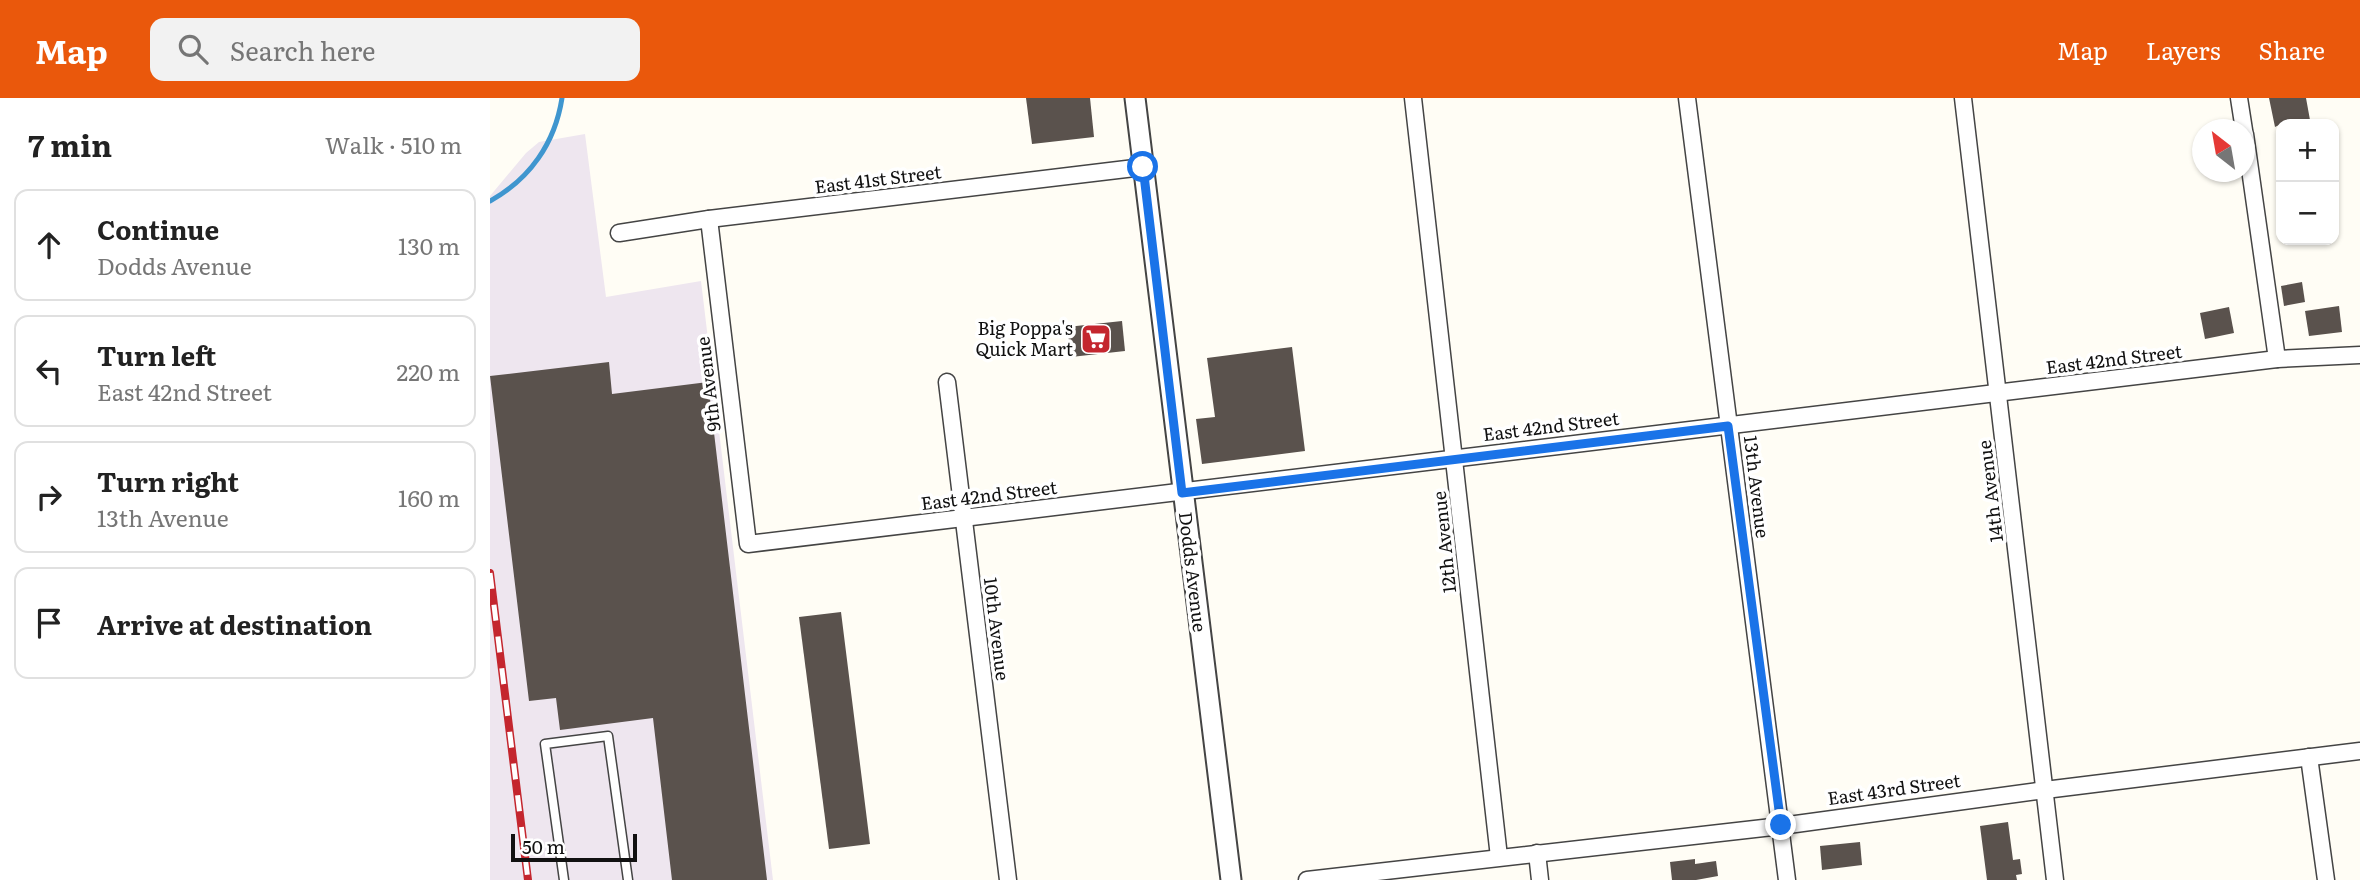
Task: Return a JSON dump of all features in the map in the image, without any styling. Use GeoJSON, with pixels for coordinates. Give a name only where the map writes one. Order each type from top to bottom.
{"type":"FeatureCollection","features":[{"type":"Feature","properties":{"kind":"street","name":"Dodds Avenue"},"geometry":{"type":"LineString","coordinates":[[1135,98],[1231,880]]}},
{"type":"Feature","properties":{"kind":"street","name":"12th Avenue"},"geometry":{"type":"LineString","coordinates":[[1413,98],[1499,856]]}},
{"type":"Feature","properties":{"kind":"street","name":"13th Avenue"},"geometry":{"type":"LineString","coordinates":[[1687,98],[1787,880]]}},
{"type":"Feature","properties":{"kind":"street","name":"14th Avenue"},"geometry":{"type":"LineString","coordinates":[[1963,98],[2055,880]]}},
{"type":"Feature","properties":{"kind":"street"},"geometry":{"type":"LineString","coordinates":[[2239,98],[2242,119]]}},
{"type":"Feature","properties":{"kind":"street","name":"East 41st Street"},"geometry":{"type":"LineString","coordinates":[[619,233],[709,219],[1143,167]]}},
{"type":"Feature","properties":{"kind":"street"},"geometry":{"type":"LineString","coordinates":[[2251,182],[2277,359]]}},
{"type":"Feature","properties":{"kind":"street","name":"9th Avenue"},"geometry":{"type":"LineString","coordinates":[[709,219],[748,544]]}},
{"type":"Feature","properties":{"kind":"street","name":"East 42nd Street"},"geometry":{"type":"LineString","coordinates":[[748,544],[2277,359],[2360,355]]}},
{"type":"Feature","properties":{"kind":"street","name":"10th Avenue"},"geometry":{"type":"LineString","coordinates":[[947,382],[1008,880]]}},
{"type":"Feature","properties":{"kind":"street","name":"East 43rd Street"},"geometry":{"type":"LineString","coordinates":[[1307,880],[1781,825],[2360,751]]}},
{"type":"Feature","properties":{"kind":"street"},"geometry":{"type":"LineString","coordinates":[[2309,757],[2326,880]]}},
{"type":"Feature","properties":{"kind":"street"},"geometry":{"type":"LineString","coordinates":[[1537,853],[1540,880]]}},
{"type":"Feature","properties":{"kind":"lane"},"geometry":{"type":"LineString","coordinates":[[565,880],[545,744],[608,736],[628,880]]}},
{"type":"Feature","properties":{"kind":"shaded area"},"geometry":{"type":"Polygon","coordinates":[[[585,134],[606,297],[701,281],[773,880],[490,880],[490,196],[526,153],[539,142],[585,134]]]}},
{"type":"Feature","properties":{"kind":"building"},"geometry":{"type":"Polygon","coordinates":[[[1026,98],[1090,98],[1094,137],[1032,144],[1026,98]]]}},
{"type":"Feature","properties":{"kind":"building"},"geometry":{"type":"Polygon","coordinates":[[[2269,98],[2306,98],[2310,119],[2276,119],[2275,127],[2269,98]]]}},
{"type":"Feature","properties":{"kind":"building"},"geometry":{"type":"Polygon","coordinates":[[[2302,282],[2305,302],[2284,306],[2281,286],[2302,282]]]}},
{"type":"Feature","properties":{"kind":"building"},"geometry":{"type":"Polygon","coordinates":[[[2339,306],[2342,332],[2309,336],[2305,311],[2339,306]]]}},
{"type":"Feature","properties":{"kind":"building"},"geometry":{"type":"Polygon","coordinates":[[[2229,307],[2234,333],[2205,339],[2200,313],[2229,307]]]}},
{"type":"Feature","properties":{"kind":"building","name":"Big Poppa's Quick Mart"},"geometry":{"type":"Polygon","coordinates":[[[1122,321],[1125,351],[1071,357],[1067,327],[1122,321]]]}},
{"type":"Feature","properties":{"kind":"building"},"geometry":{"type":"Polygon","coordinates":[[[1292,347],[1305,451],[1202,464],[1196,419],[1215,417],[1207,358],[1292,347]]]}},
{"type":"Feature","properties":{"kind":"building"},"geometry":{"type":"Polygon","coordinates":[[[609,362],[612,394],[708,382],[767,880],[672,880],[653,718],[560,730],[556,698],[529,701],[490,376],[609,362]]]}},
{"type":"Feature","properties":{"kind":"building"},"geometry":{"type":"Polygon","coordinates":[[[841,612],[870,844],[829,849],[799,617],[841,612]]]}},
{"type":"Feature","properties":{"kind":"building"},"geometry":{"type":"Polygon","coordinates":[[[2008,822],[2013,860],[2020,859],[2022,874],[2016,875],[2017,880],[1987,880],[1980,826],[2008,822]]]}},
{"type":"Feature","properties":{"kind":"building"},"geometry":{"type":"Polygon","coordinates":[[[1860,842],[1862,865],[1822,870],[1820,846],[1860,842]]]}},
{"type":"Feature","properties":{"kind":"building"},"geometry":{"type":"Polygon","coordinates":[[[1695,859],[1695,864],[1716,861],[1718,876],[1672,880],[1670,862],[1695,859]]]}},
{"type":"Feature","properties":{"kind":"waterway"},"geometry":{"type":"LineString","coordinates":[[490,201],[529,171],[547,145],[562,98]]}},
{"type":"Feature","properties":{"kind":"railway"},"geometry":{"type":"LineString","coordinates":[[490,573],[528,880]]}},
{"type":"Feature","properties":{"kind":"place","name":"Big Poppa's Quick Mart"},"geometry":{"type":"Point","coordinates":[1096,339]}},
{"type":"Feature","properties":{"kind":"route"},"geometry":{"type":"LineString","coordinates":[[1143,167],[1182,493],[1728,426],[1781,825]]}}]}
